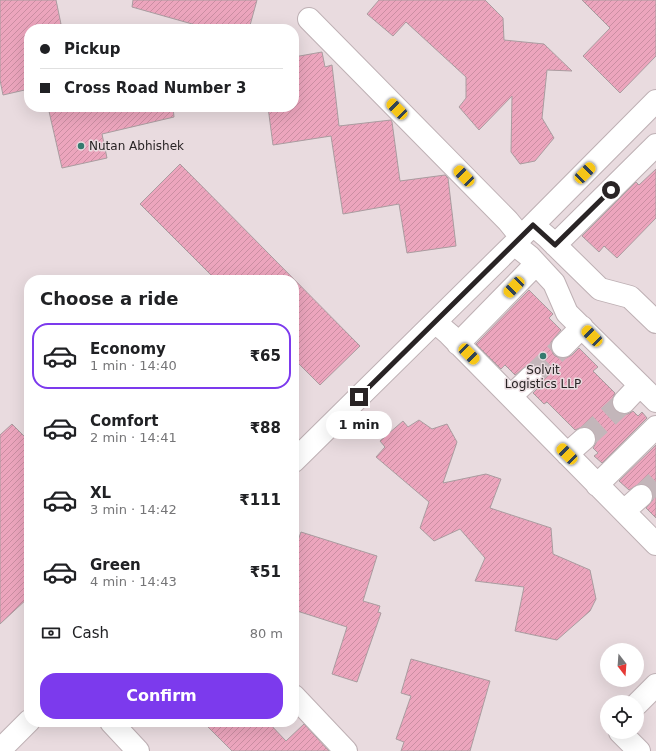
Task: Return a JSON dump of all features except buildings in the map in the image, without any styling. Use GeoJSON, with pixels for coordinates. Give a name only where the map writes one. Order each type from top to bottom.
{"type":"FeatureCollection","features":[{"type":"Feature","properties":{"kind":"street"},"geometry":{"type":"LineString","coordinates":[[308,19],[523,235],[536,264],[554,283],[567,313],[656,401]]}},
{"type":"Feature","properties":{"kind":"street"},"geometry":{"type":"LineString","coordinates":[[299,456],[523,235],[656,101]]}},
{"type":"Feature","properties":{"kind":"street"},"geometry":{"type":"LineString","coordinates":[[637,120],[656,138]]}},
{"type":"Feature","properties":{"kind":"street"},"geometry":{"type":"LineString","coordinates":[[555,245],[656,146]]}},
{"type":"Feature","properties":{"kind":"street"},"geometry":{"type":"LineString","coordinates":[[523,235],[555,245],[600,289],[630,297],[656,322]]}},
{"type":"Feature","properties":{"kind":"street"},"geometry":{"type":"LineString","coordinates":[[458,344],[536,264]]}},
{"type":"Feature","properties":{"kind":"street"},"geometry":{"type":"LineString","coordinates":[[435,322],[511,396],[656,544]]}},
{"type":"Feature","properties":{"kind":"street"},"geometry":{"type":"LineString","coordinates":[[563,346],[582,327]]}},
{"type":"Feature","properties":{"kind":"street"},"geometry":{"type":"LineString","coordinates":[[511,396],[531,377]]}},
{"type":"Feature","properties":{"kind":"street"},"geometry":{"type":"LineString","coordinates":[[624,402],[640,385]]}},
{"type":"Feature","properties":{"kind":"street"},"geometry":{"type":"LineString","coordinates":[[597,485],[656,427]]}},
{"type":"Feature","properties":{"kind":"street"},"geometry":{"type":"LineString","coordinates":[[567,454],[584,439]]}},
{"type":"Feature","properties":{"kind":"street"},"geometry":{"type":"LineString","coordinates":[[624,511],[642,496]]}},
{"type":"Feature","properties":{"kind":"street"},"geometry":{"type":"LineString","coordinates":[[644,697],[656,685]]}},
{"type":"Feature","properties":{"kind":"street"},"geometry":{"type":"LineString","coordinates":[[299,701],[346,751]]}},
{"type":"Feature","properties":{"kind":"street"},"geometry":{"type":"LineString","coordinates":[[0,750],[24,726]]}},
{"type":"Feature","properties":{"kind":"street"},"geometry":{"type":"LineString","coordinates":[[116,727],[138,751]]}},
{"type":"Feature","properties":{"kind":"street"},"geometry":{"type":"LineString","coordinates":[[627,739],[640,751]]}},
{"type":"Feature","properties":{"kind":"tunnel"},"geometry":{"type":"LineString","coordinates":[[531,377],[563,346]]}},
{"type":"Feature","properties":{"kind":"tunnel"},"geometry":{"type":"LineString","coordinates":[[584,439],[624,402]]}},
{"type":"Feature","properties":{"kind":"tunnel"},"geometry":{"type":"LineString","coordinates":[[641,496],[656,482]]}},
{"type":"Feature","properties":{"kind":"place","name":"Nutan Abhishek"},"geometry":{"type":"Point","coordinates":[81,146]}},
{"type":"Feature","properties":{"kind":"place","name":"Solvit Logistics LLP"},"geometry":{"type":"Point","coordinates":[543,356]}},
{"type":"Feature","properties":{"kind":"route"},"geometry":{"type":"LineString","coordinates":[[359,397],[533,225],[555,245],[611,190]]}}]}
